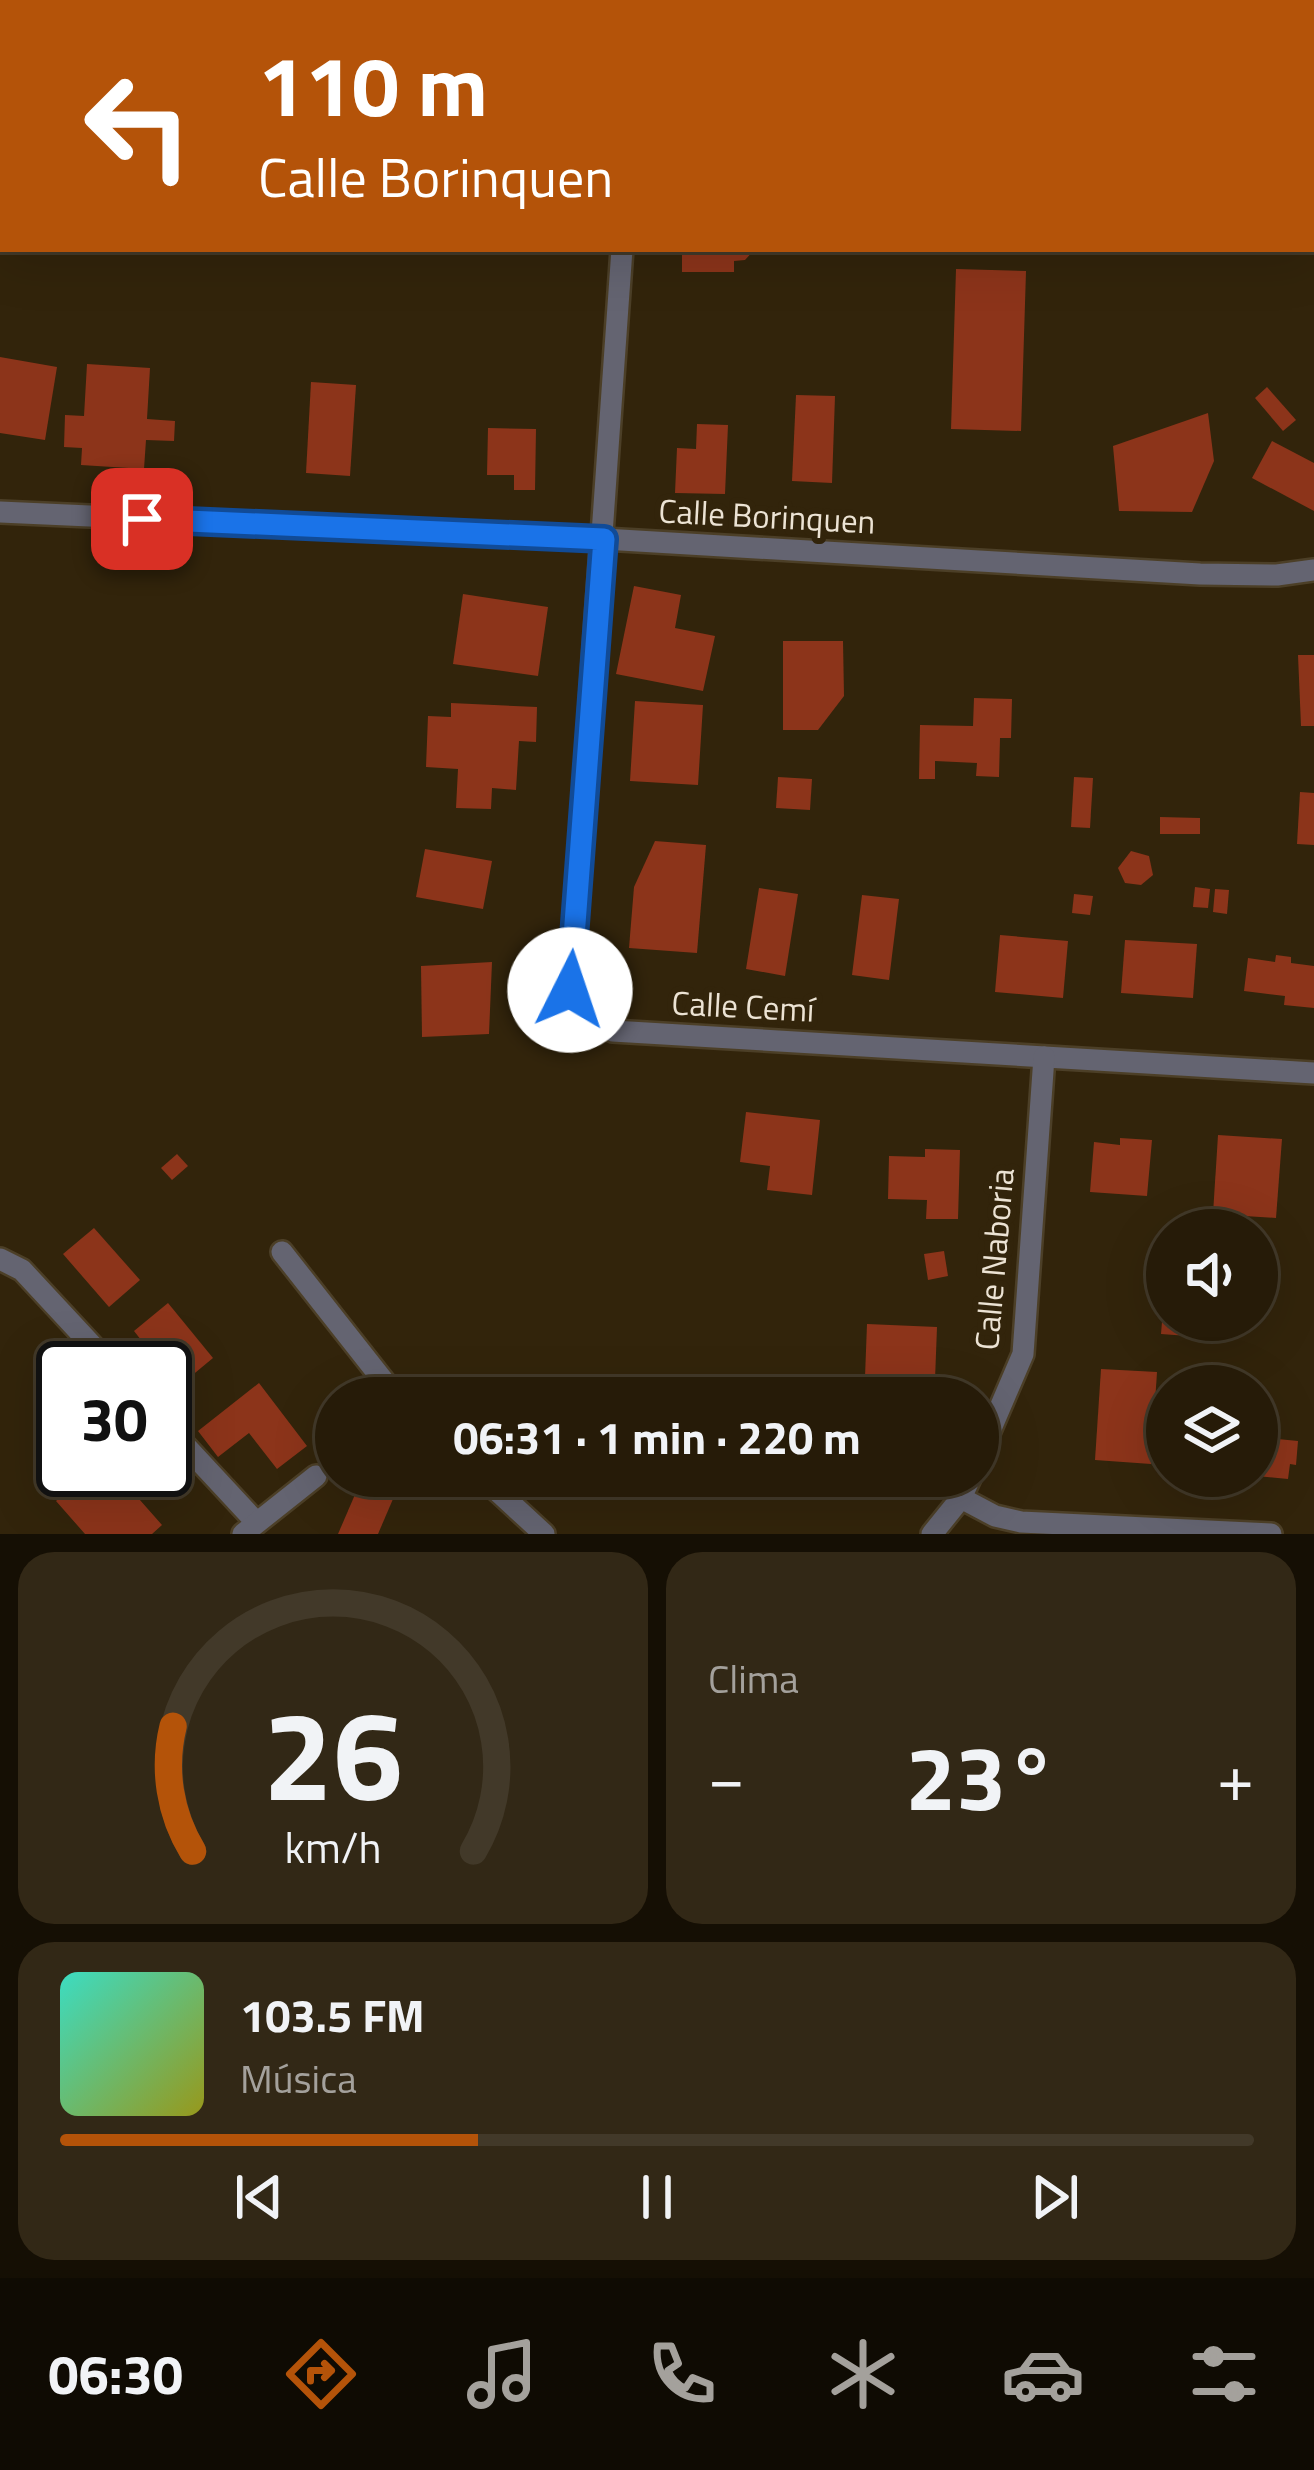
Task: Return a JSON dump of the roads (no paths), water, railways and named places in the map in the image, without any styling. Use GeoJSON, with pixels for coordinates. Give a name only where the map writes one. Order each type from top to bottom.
{"type":"FeatureCollection","features":[{"type":"Feature","properties":{"kind":"street","name":"Calle Cemí"},"geometry":{"type":"LineString","coordinates":[[622,252],[570,990],[581,1015],[613,1031],[1314,1073]]}},
{"type":"Feature","properties":{"kind":"street","name":"Calle Borinquen"},"geometry":{"type":"LineString","coordinates":[[0,512],[604,539],[1200,574],[1277,575],[1314,570]]}},
{"type":"Feature","properties":{"kind":"street","name":"Calle Naboria"},"geometry":{"type":"LineString","coordinates":[[999,1410],[1023,1354],[1044,1057]]}},
{"type":"Feature","properties":{"kind":"street"},"geometry":{"type":"LineString","coordinates":[[282,1252],[380,1377]]}},
{"type":"Feature","properties":{"kind":"street"},"geometry":{"type":"LineString","coordinates":[[0,1258],[22,1270],[88,1341]]}},
{"type":"Feature","properties":{"kind":"street"},"geometry":{"type":"LineString","coordinates":[[192,1457],[250,1528],[315,1477]]}},
{"type":"Feature","properties":{"kind":"street"},"geometry":{"type":"LineString","coordinates":[[504,1497],[544,1534]]}},
{"type":"Feature","properties":{"kind":"street"},"geometry":{"type":"LineString","coordinates":[[932,1534],[962,1498],[995,1516],[1021,1522],[1271,1534]]}}]}
